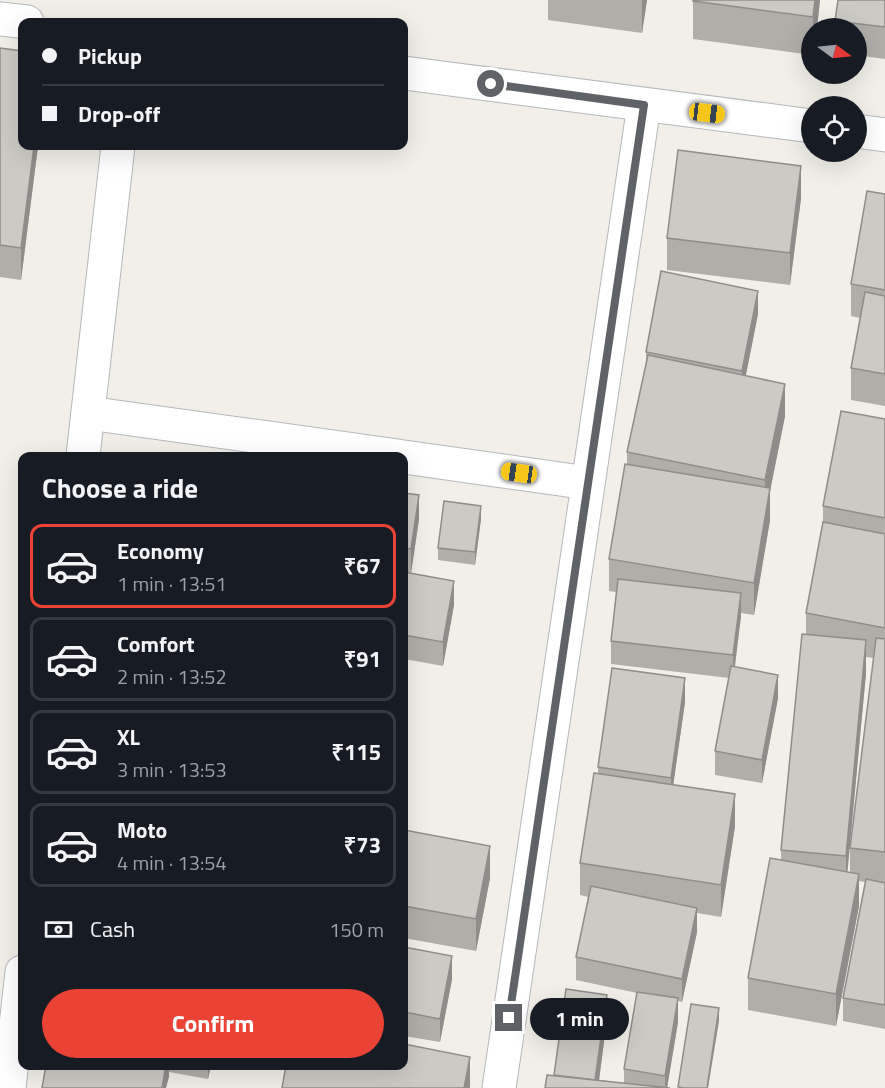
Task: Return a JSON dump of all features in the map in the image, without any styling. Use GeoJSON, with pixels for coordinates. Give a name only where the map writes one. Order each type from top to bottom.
{"type":"FeatureCollection","features":[{"type":"Feature","properties":{"kind":"street"},"geometry":{"type":"LineString","coordinates":[[0,19],[18,21]]}},
{"type":"Feature","properties":{"kind":"street"},"geometry":{"type":"LineString","coordinates":[[408,74],[801,125]]}},
{"type":"Feature","properties":{"kind":"street"},"geometry":{"type":"LineString","coordinates":[[499,1088],[644,105]]}},
{"type":"Feature","properties":{"kind":"street"},"geometry":{"type":"LineString","coordinates":[[867,133],[885,135]]}},
{"type":"Feature","properties":{"kind":"street"},"geometry":{"type":"LineString","coordinates":[[83,452],[118,150]]}},
{"type":"Feature","properties":{"kind":"street"},"geometry":{"type":"LineString","coordinates":[[88,413],[369,452]]}},
{"type":"Feature","properties":{"kind":"street"},"geometry":{"type":"LineString","coordinates":[[408,458],[588,483]]}},
{"type":"Feature","properties":{"kind":"street"},"geometry":{"type":"LineString","coordinates":[[9,1088],[18,1008]]}},
{"type":"Feature","properties":{"kind":"building"},"geometry":{"type":"Polygon","coordinates":[[[693,0],[815,0],[813,17],[693,0]]]}},
{"type":"Feature","properties":{"kind":"building"},"geometry":{"type":"Polygon","coordinates":[[[838,0],[885,0],[885,27],[867,25],[867,18],[835,18],[838,0]]]}},
{"type":"Feature","properties":{"kind":"building"},"geometry":{"type":"Polygon","coordinates":[[[0,48],[18,50],[18,150],[33,150],[21,248],[0,245],[0,48]]]}},
{"type":"Feature","properties":{"kind":"building"},"geometry":{"type":"Polygon","coordinates":[[[678,150],[801,166],[790,253],[667,238],[678,150]]]}},
{"type":"Feature","properties":{"kind":"building"},"geometry":{"type":"Polygon","coordinates":[[[867,191],[885,194],[885,290],[851,284],[867,191]]]}},
{"type":"Feature","properties":{"kind":"building"},"geometry":{"type":"Polygon","coordinates":[[[661,271],[758,291],[742,371],[646,352],[661,271]]]}},
{"type":"Feature","properties":{"kind":"building"},"geometry":{"type":"Polygon","coordinates":[[[865,292],[885,296],[885,374],[851,368],[865,292]]]}},
{"type":"Feature","properties":{"kind":"building"},"geometry":{"type":"Polygon","coordinates":[[[648,355],[785,384],[765,480],[627,452],[648,355]]]}},
{"type":"Feature","properties":{"kind":"building"},"geometry":{"type":"Polygon","coordinates":[[[841,411],[885,419],[885,518],[823,506],[841,411]]]}},
{"type":"Feature","properties":{"kind":"building"},"geometry":{"type":"Polygon","coordinates":[[[625,464],[770,488],[754,583],[609,559],[625,464]]]}},
{"type":"Feature","properties":{"kind":"building"},"geometry":{"type":"Polygon","coordinates":[[[408,494],[419,495],[411,549],[408,549],[408,494]]]}},
{"type":"Feature","properties":{"kind":"building"},"geometry":{"type":"Polygon","coordinates":[[[444,501],[481,506],[475,552],[438,548],[444,501]]]}},
{"type":"Feature","properties":{"kind":"building"},"geometry":{"type":"Polygon","coordinates":[[[823,522],[885,534],[885,628],[806,613],[823,522]]]}},
{"type":"Feature","properties":{"kind":"building"},"geometry":{"type":"Polygon","coordinates":[[[408,573],[454,581],[443,642],[408,636],[408,573]]]}},
{"type":"Feature","properties":{"kind":"building"},"geometry":{"type":"Polygon","coordinates":[[[618,579],[741,593],[733,655],[611,641],[618,579]]]}},
{"type":"Feature","properties":{"kind":"building"},"geometry":{"type":"Polygon","coordinates":[[[802,634],[866,640],[846,856],[781,850],[802,634]]]}},
{"type":"Feature","properties":{"kind":"building"},"geometry":{"type":"Polygon","coordinates":[[[876,638],[885,639],[885,852],[850,848],[876,638]]]}},
{"type":"Feature","properties":{"kind":"building"},"geometry":{"type":"Polygon","coordinates":[[[731,666],[778,675],[762,760],[715,751],[731,666]]]}},
{"type":"Feature","properties":{"kind":"building"},"geometry":{"type":"Polygon","coordinates":[[[612,668],[685,678],[671,778],[598,767],[612,668]]]}},
{"type":"Feature","properties":{"kind":"building"},"geometry":{"type":"Polygon","coordinates":[[[594,773],[735,794],[721,885],[580,863],[594,773]]]}},
{"type":"Feature","properties":{"kind":"building"},"geometry":{"type":"Polygon","coordinates":[[[408,831],[490,846],[476,919],[408,907],[408,831]]]}},
{"type":"Feature","properties":{"kind":"building"},"geometry":{"type":"Polygon","coordinates":[[[770,858],[859,874],[836,994],[748,978],[770,858]]]}},
{"type":"Feature","properties":{"kind":"building"},"geometry":{"type":"Polygon","coordinates":[[[866,879],[885,883],[885,1005],[843,998],[866,879]]]}},
{"type":"Feature","properties":{"kind":"building"},"geometry":{"type":"Polygon","coordinates":[[[591,886],[697,908],[682,979],[576,957],[591,886]]]}},
{"type":"Feature","properties":{"kind":"building"},"geometry":{"type":"Polygon","coordinates":[[[408,948],[452,956],[440,1019],[408,1013],[408,948]]]}},
{"type":"Feature","properties":{"kind":"building"},"geometry":{"type":"Polygon","coordinates":[[[566,989],[607,995],[595,1080],[554,1075],[566,989]]]}},
{"type":"Feature","properties":{"kind":"building"},"geometry":{"type":"Polygon","coordinates":[[[637,992],[678,998],[665,1076],[624,1069],[637,992]]]}},
{"type":"Feature","properties":{"kind":"building"},"geometry":{"type":"Polygon","coordinates":[[[691,1004],[719,1008],[707,1088],[678,1087],[691,1004]]]}},
{"type":"Feature","properties":{"kind":"building"},"geometry":{"type":"Polygon","coordinates":[[[408,1045],[470,1057],[464,1088],[282,1088],[285,1070],[408,1070],[408,1045]]]}},
{"type":"Feature","properties":{"kind":"building"},"geometry":{"type":"Polygon","coordinates":[[[45,1070],[165,1070],[162,1088],[42,1088],[45,1070]]]}},
{"type":"Feature","properties":{"kind":"building"},"geometry":{"type":"Polygon","coordinates":[[[547,1075],[670,1088],[545,1088],[547,1075]]]}},
{"type":"Feature","properties":{"kind":"route"},"geometry":{"type":"LineString","coordinates":[[491,84],[644,105],[509,1018]]}}]}
